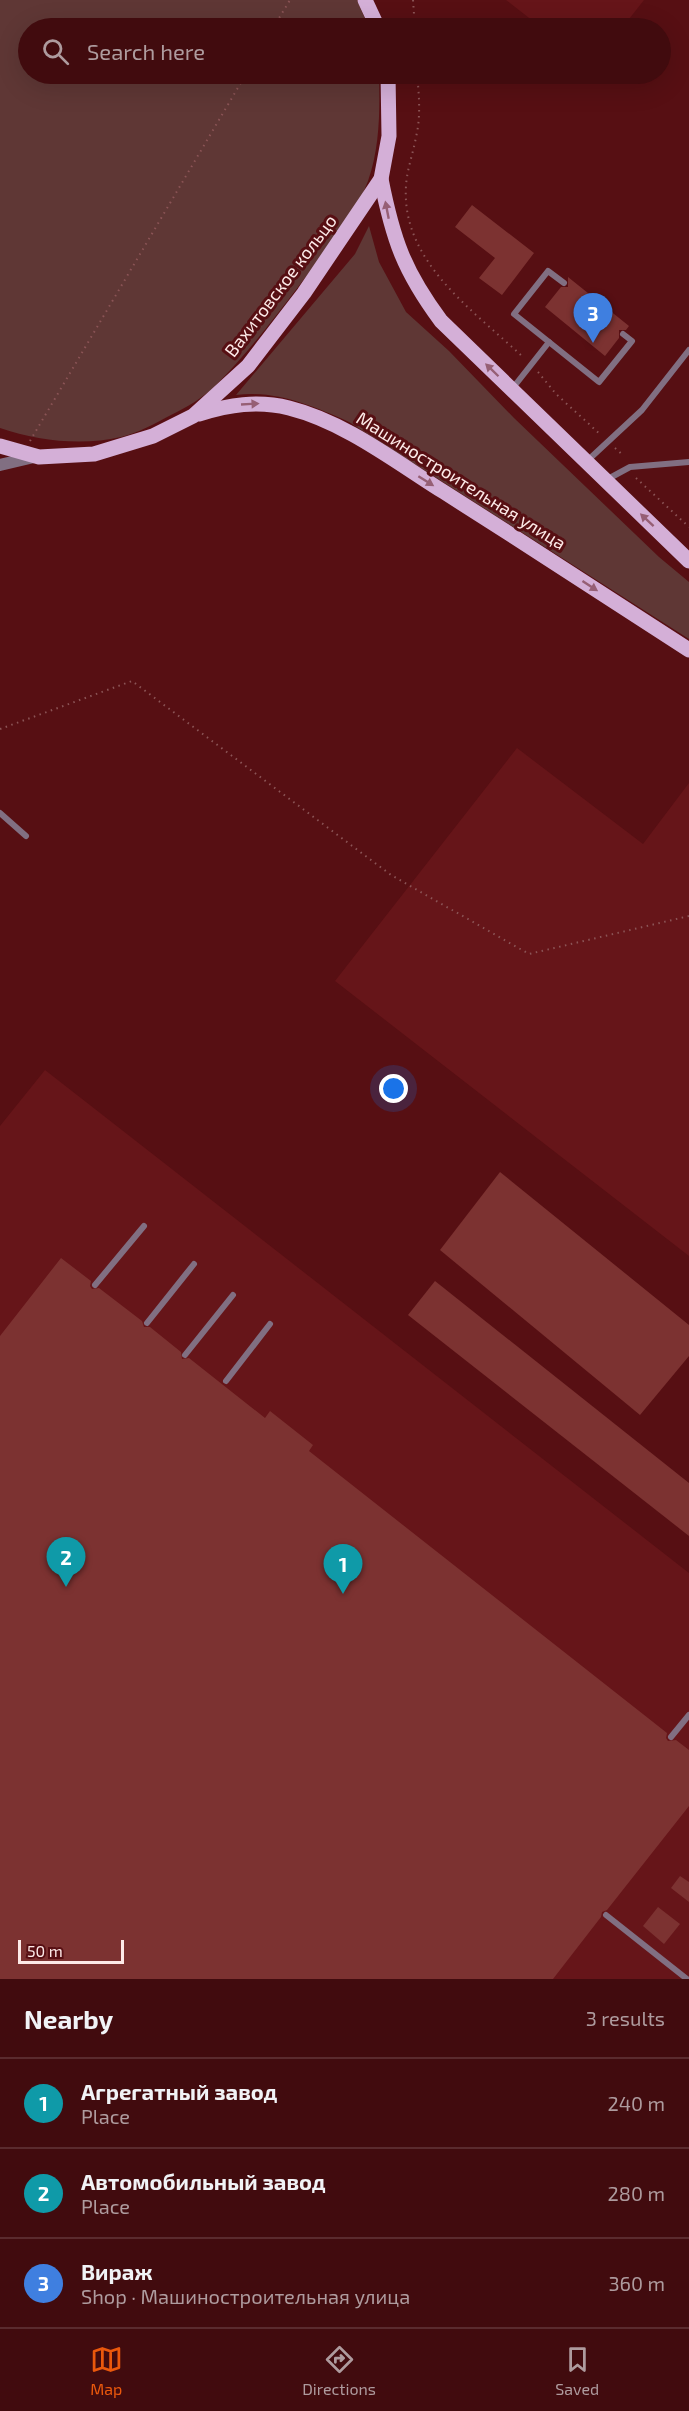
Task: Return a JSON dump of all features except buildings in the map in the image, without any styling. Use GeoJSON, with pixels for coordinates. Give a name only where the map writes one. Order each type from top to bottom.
{"type":"FeatureCollection","features":[{"type":"Feature","properties":{"kind":"main road"},"geometry":{"type":"LineString","coordinates":[[365,0],[373,18]]}},
{"type":"Feature","properties":{"kind":"main road","name":"Вахитовское кольцо"},"geometry":{"type":"LineString","coordinates":[[0,446],[39,457],[93,454],[153,436],[194,416],[248,366],[311,283],[381,179],[389,136],[388,84]]}},
{"type":"Feature","properties":{"kind":"main road"},"geometry":{"type":"LineString","coordinates":[[381,179],[389,219],[400,255],[419,291],[441,321],[689,561]]}},
{"type":"Feature","properties":{"kind":"main road","name":"Машиностроительная улица"},"geometry":{"type":"LineString","coordinates":[[194,416],[227,405],[260,403],[289,408],[321,419],[349,433],[406,468],[689,650]]}},
{"type":"Feature","properties":{"kind":"street"},"geometry":{"type":"LineString","coordinates":[[0,465],[13,460],[39,457]]}},
{"type":"Feature","properties":{"kind":"lane"},"geometry":{"type":"LineString","coordinates":[[564,283],[548,271],[514,314],[599,382],[632,341],[623,334]]}},
{"type":"Feature","properties":{"kind":"lane"},"geometry":{"type":"LineString","coordinates":[[512,389],[549,342]]}},
{"type":"Feature","properties":{"kind":"lane"},"geometry":{"type":"LineString","coordinates":[[586,462],[642,410],[689,350]]}},
{"type":"Feature","properties":{"kind":"lane"},"geometry":{"type":"LineString","coordinates":[[604,480],[630,467],[689,462]]}},
{"type":"Feature","properties":{"kind":"lane"},"geometry":{"type":"LineString","coordinates":[[0,813],[26,836]]}},
{"type":"Feature","properties":{"kind":"lane"},"geometry":{"type":"LineString","coordinates":[[95,1285],[144,1226]]}},
{"type":"Feature","properties":{"kind":"lane"},"geometry":{"type":"LineString","coordinates":[[147,1323],[194,1264]]}},
{"type":"Feature","properties":{"kind":"lane"},"geometry":{"type":"LineString","coordinates":[[185,1355],[233,1295]]}},
{"type":"Feature","properties":{"kind":"lane"},"geometry":{"type":"LineString","coordinates":[[226,1381],[270,1324]]}},
{"type":"Feature","properties":{"kind":"lane"},"geometry":{"type":"LineString","coordinates":[[671,1737],[689,1715]]}},
{"type":"Feature","properties":{"kind":"lane"},"geometry":{"type":"LineString","coordinates":[[606,1915],[687,1979]]}},
{"type":"Feature","properties":{"kind":"path"},"geometry":{"type":"LineString","coordinates":[[279,18],[290,0]]}},
{"type":"Feature","properties":{"kind":"path"},"geometry":{"type":"LineString","coordinates":[[413,0],[414,18]]}},
{"type":"Feature","properties":{"kind":"path"},"geometry":{"type":"LineString","coordinates":[[23,452],[240,84]]}},
{"type":"Feature","properties":{"kind":"path"},"geometry":{"type":"LineString","coordinates":[[417,84],[417,136],[408,165],[406,187],[406,204],[412,234],[420,250],[446,285],[523,357]]}},
{"type":"Feature","properties":{"kind":"path"},"geometry":{"type":"LineString","coordinates":[[538,372],[556,394],[600,435]]}},
{"type":"Feature","properties":{"kind":"path"},"geometry":{"type":"LineString","coordinates":[[615,448],[624,456]]}},
{"type":"Feature","properties":{"kind":"path"},"geometry":{"type":"LineString","coordinates":[[636,478],[689,527]]}},
{"type":"Feature","properties":{"kind":"path"},"geometry":{"type":"LineString","coordinates":[[0,729],[132,681],[392,875],[530,954],[689,916]]}},
{"type":"Feature","properties":{"kind":"shaded area"},"geometry":{"type":"Polygon","coordinates":[[[0,0],[357,0],[365,18],[18,18],[18,84],[379,84],[378,128],[375,155],[368,181],[362,196],[337,237],[238,362],[200,398],[147,428],[106,440],[60,441],[0,428],[0,0]]]}},
{"type":"Feature","properties":{"kind":"shaded area"},"geometry":{"type":"Polygon","coordinates":[[[506,0],[644,0],[630,18],[529,18],[506,0]]]}},
{"type":"Feature","properties":{"kind":"shaded area"},"geometry":{"type":"Polygon","coordinates":[[[369,226],[379,262],[406,312],[449,351],[514,418],[659,557],[689,582],[689,639],[349,422],[308,405],[280,397],[236,395],[355,254],[369,226]]]}},
{"type":"Feature","properties":{"kind":"shaded area"},"geometry":{"type":"Polygon","coordinates":[[[517,748],[643,844],[689,783],[689,1256],[335,981],[517,748]]]}},
{"type":"Feature","properties":{"kind":"shaded area"},"geometry":{"type":"Polygon","coordinates":[[[45,1070],[689,1573],[689,1979],[0,1979],[0,1126],[45,1070]]]}},
{"type":"Feature","properties":{"kind":"place","name":"Вираж"},"geometry":{"type":"Point","coordinates":[593,343]}},
{"type":"Feature","properties":{"kind":"place","name":"Автомобильный завод"},"geometry":{"type":"Point","coordinates":[66,1587]}},
{"type":"Feature","properties":{"kind":"place","name":"Агрегатный завод"},"geometry":{"type":"Point","coordinates":[343,1594]}}]}
